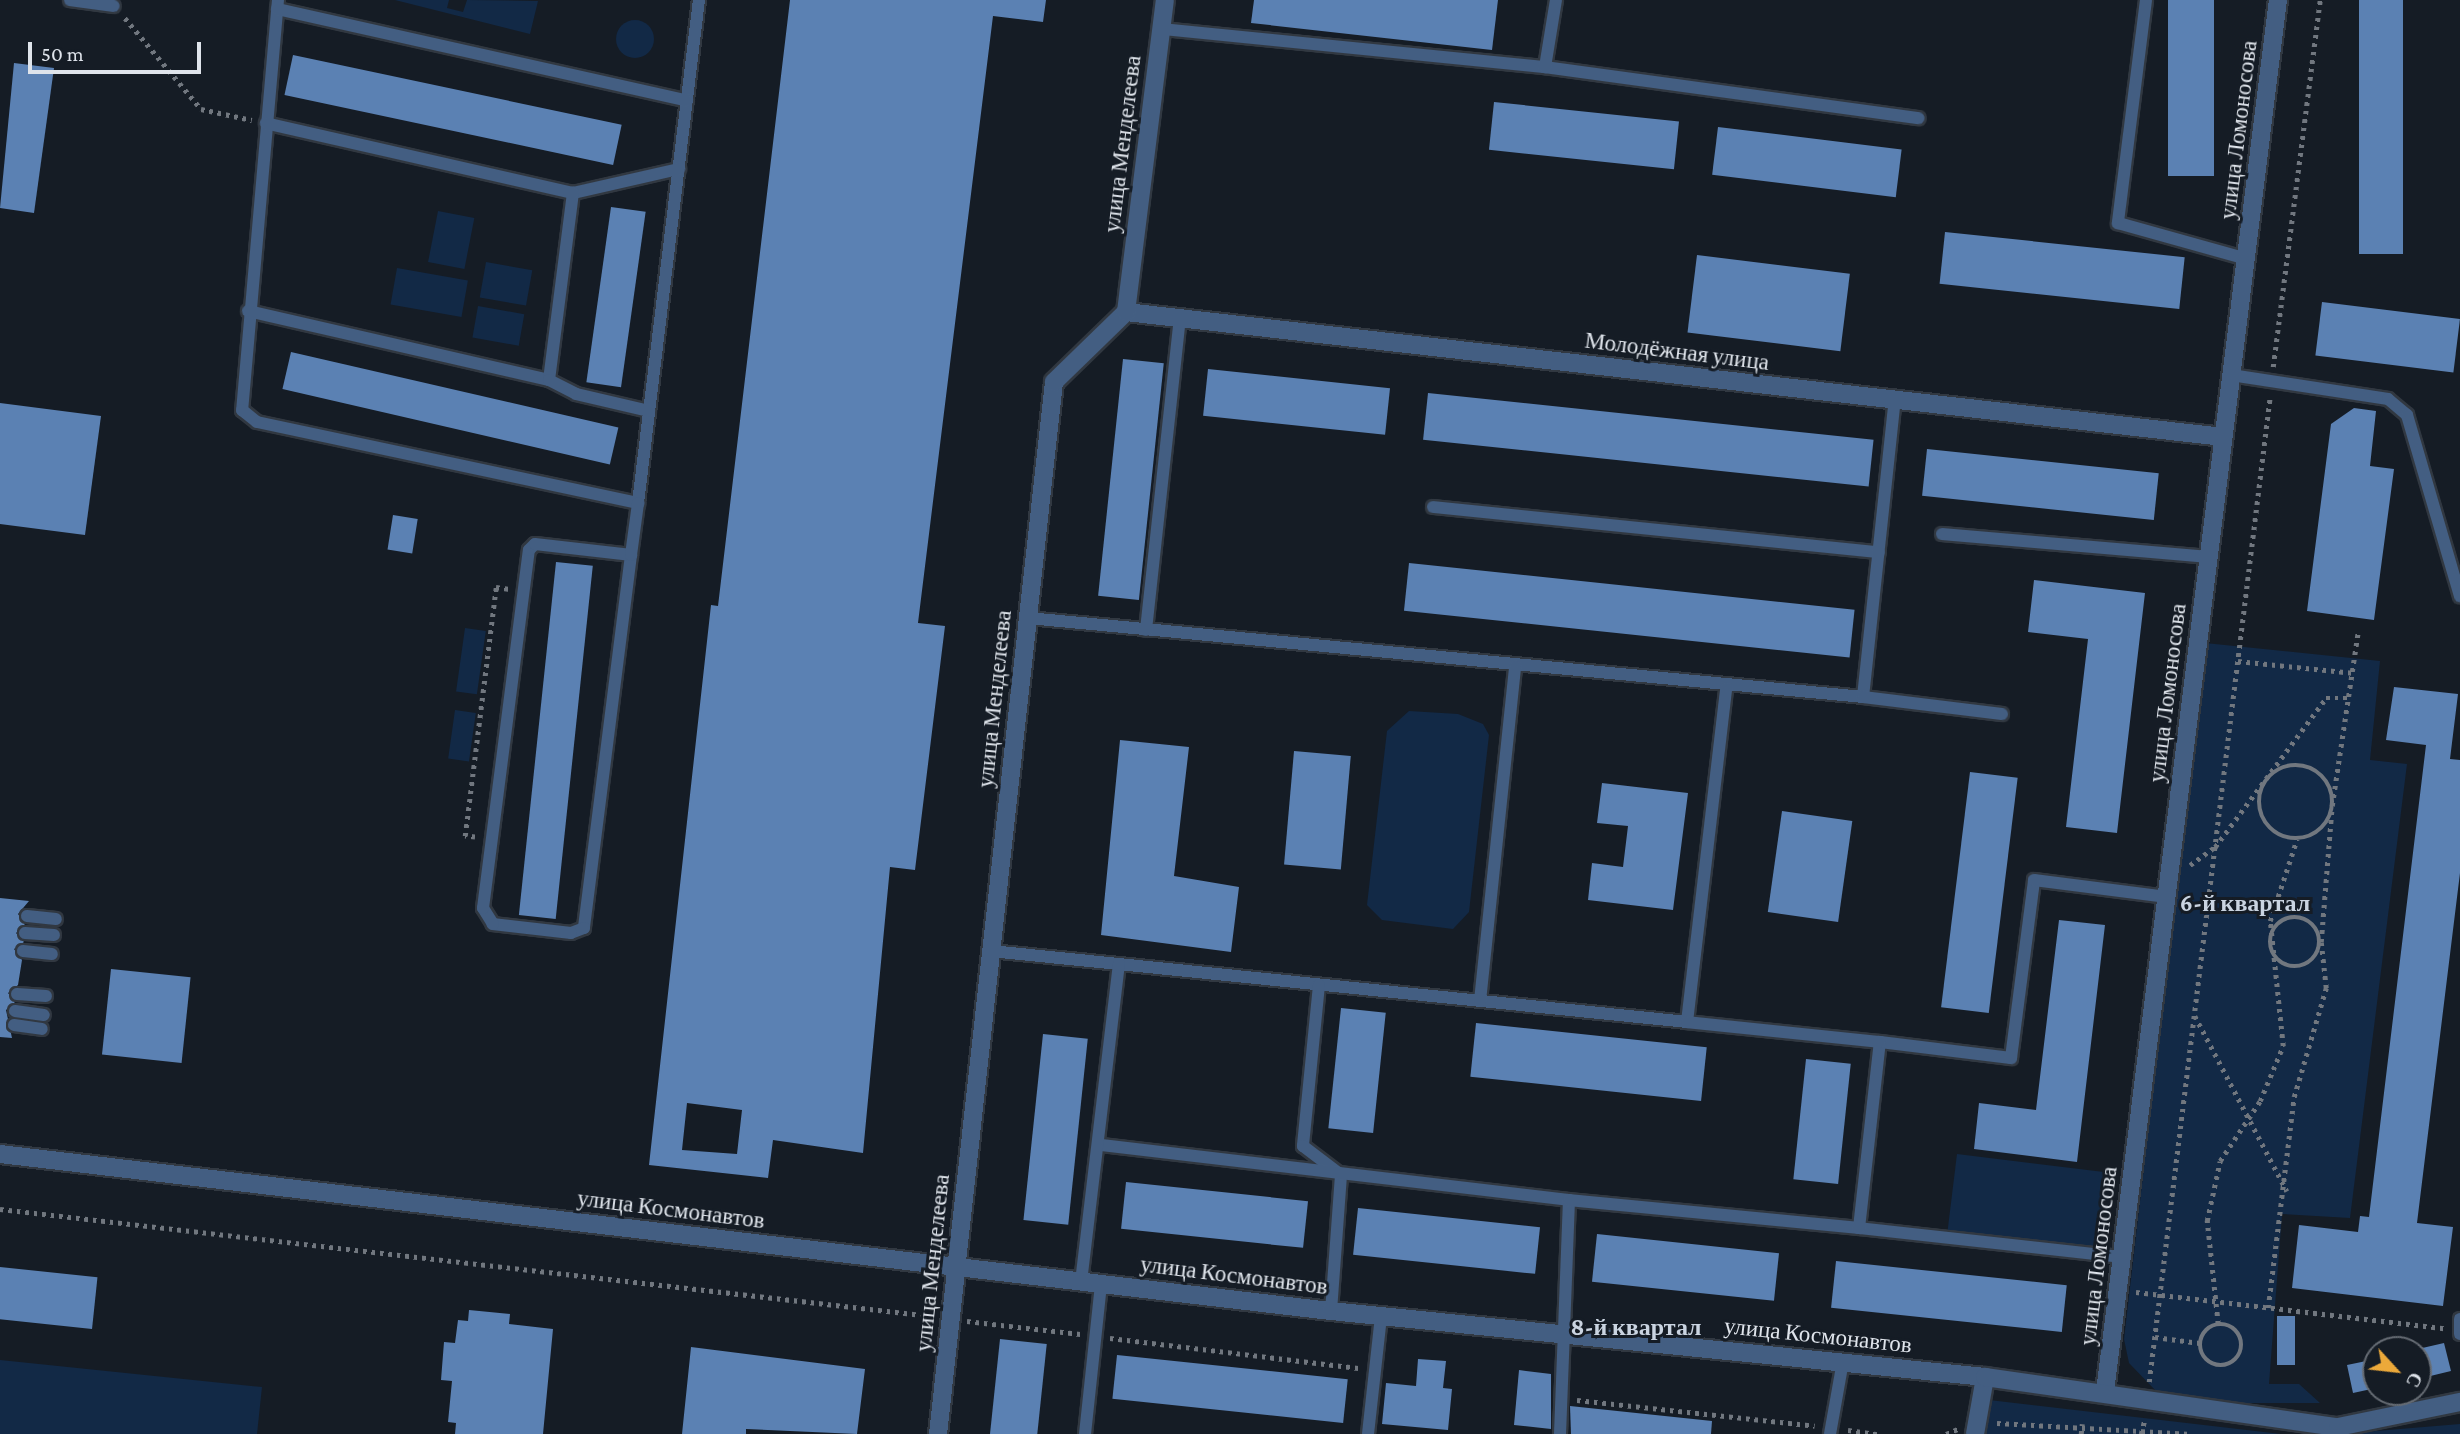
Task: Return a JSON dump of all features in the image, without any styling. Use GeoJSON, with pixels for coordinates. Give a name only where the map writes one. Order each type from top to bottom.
{"type":"FeatureCollection","features":[{"type":"Feature","properties":{"kind":"street","name":"улица Менделеева"},"geometry":{"type":"LineString","coordinates":[[938,1434],[1054,382],[1126,312],[1165,0]]}},
{"type":"Feature","properties":{"kind":"street","name":"улица Ломоносова"},"geometry":{"type":"LineString","coordinates":[[2105,1392],[2278,0]]}},
{"type":"Feature","properties":{"kind":"street","name":"Молодёжная улица"},"geometry":{"type":"LineString","coordinates":[[1126,312],[2223,438]]}},
{"type":"Feature","properties":{"kind":"street","name":"улица Космонавтов"},"geometry":{"type":"LineString","coordinates":[[0,1154],[1331,1311],[1985,1377],[2338,1427],[2460,1402]]}},
{"type":"Feature","properties":{"kind":"street"},"geometry":{"type":"LineString","coordinates":[[1976,1428],[1985,1377]]}},
{"type":"Feature","properties":{"kind":"lane"},"geometry":{"type":"LineString","coordinates":[[70,0],[114,6]]}},
{"type":"Feature","properties":{"kind":"lane"},"geometry":{"type":"LineString","coordinates":[[631,555],[535,544],[521,590],[491,839],[486,921],[571,933],[584,928],[638,503],[699,0]]}},
{"type":"Feature","properties":{"kind":"lane"},"geometry":{"type":"LineString","coordinates":[[1545,66],[1556,0]]}},
{"type":"Feature","properties":{"kind":"lane"},"geometry":{"type":"LineString","coordinates":[[2146,0],[2118,223],[2247,259]]}},
{"type":"Feature","properties":{"kind":"lane"},"geometry":{"type":"LineString","coordinates":[[638,503],[248,418],[240,399],[277,5],[687,101]]}},
{"type":"Feature","properties":{"kind":"lane"},"geometry":{"type":"LineString","coordinates":[[1162,29],[1545,66],[1919,118]]}},
{"type":"Feature","properties":{"kind":"lane"},"geometry":{"type":"LineString","coordinates":[[266,123],[573,193],[679,169]]}},
{"type":"Feature","properties":{"kind":"lane"},"geometry":{"type":"LineString","coordinates":[[549,380],[573,193]]}},
{"type":"Feature","properties":{"kind":"lane"},"geometry":{"type":"LineString","coordinates":[[248,310],[549,380],[576,394],[649,411]]}},
{"type":"Feature","properties":{"kind":"lane"},"geometry":{"type":"LineString","coordinates":[[1146,630],[1180,319]]}},
{"type":"Feature","properties":{"kind":"lane"},"geometry":{"type":"LineString","coordinates":[[2231,375],[2272,379],[2388,399],[2407,415],[2460,596]]}},
{"type":"Feature","properties":{"kind":"lane"},"geometry":{"type":"LineString","coordinates":[[1863,697],[1895,400]]}},
{"type":"Feature","properties":{"kind":"lane"},"geometry":{"type":"LineString","coordinates":[[1433,508],[1879,552]]}},
{"type":"Feature","properties":{"kind":"lane"},"geometry":{"type":"LineString","coordinates":[[1942,534],[2208,557]]}},
{"type":"Feature","properties":{"kind":"lane"},"geometry":{"type":"LineString","coordinates":[[1028,618],[1726,688],[1863,697],[2002,714]]}},
{"type":"Feature","properties":{"kind":"lane"},"geometry":{"type":"LineString","coordinates":[[1480,1001],[1515,667]]}},
{"type":"Feature","properties":{"kind":"lane"},"geometry":{"type":"LineString","coordinates":[[1687,1023],[1726,688]]}},
{"type":"Feature","properties":{"kind":"lane"},"geometry":{"type":"LineString","coordinates":[[991,951],[1880,1042],[2011,1058],[2034,880],[2168,889]]}},
{"type":"Feature","properties":{"kind":"lane"},"geometry":{"type":"LineString","coordinates":[[27,916],[56,919]]}},
{"type":"Feature","properties":{"kind":"lane"},"geometry":{"type":"LineString","coordinates":[[25,933],[54,936]]}},
{"type":"Feature","properties":{"kind":"lane"},"geometry":{"type":"LineString","coordinates":[[23,951],[52,954]]}},
{"type":"Feature","properties":{"kind":"lane"},"geometry":{"type":"LineString","coordinates":[[1081,1282],[1101,1145],[1119,964]]}},
{"type":"Feature","properties":{"kind":"lane"},"geometry":{"type":"LineString","coordinates":[[1319,985],[1303,1146],[1341,1175]]}},
{"type":"Feature","properties":{"kind":"lane"},"geometry":{"type":"LineString","coordinates":[[17,995],[46,996]]}},
{"type":"Feature","properties":{"kind":"lane"},"geometry":{"type":"LineString","coordinates":[[42,1029],[15,1018],[44,1015]]}},
{"type":"Feature","properties":{"kind":"lane"},"geometry":{"type":"LineString","coordinates":[[1859,1228],[1880,1042]]}},
{"type":"Feature","properties":{"kind":"lane"},"geometry":{"type":"LineString","coordinates":[[1101,1145],[1569,1200],[2123,1257]]}},
{"type":"Feature","properties":{"kind":"lane"},"geometry":{"type":"LineString","coordinates":[[1331,1311],[1341,1175]]}},
{"type":"Feature","properties":{"kind":"lane"},"geometry":{"type":"LineString","coordinates":[[1560,1434],[1564,1398],[1561,1335],[1569,1200]]}},
{"type":"Feature","properties":{"kind":"lane"},"geometry":{"type":"LineString","coordinates":[[1085,1434],[1101,1284]]}},
{"type":"Feature","properties":{"kind":"lane"},"geometry":{"type":"LineString","coordinates":[[1368,1434],[1381,1316]]}},
{"type":"Feature","properties":{"kind":"lane"},"geometry":{"type":"LineString","coordinates":[[1830,1431],[1843,1361]]}},
{"type":"Feature","properties":{"kind":"path"},"geometry":{"type":"LineString","coordinates":[[2142,1431],[2320,0]]}},
{"type":"Feature","properties":{"kind":"path"},"geometry":{"type":"LineString","coordinates":[[114,6],[201,109],[266,123]]}},
{"type":"Feature","properties":{"kind":"path"},"geometry":{"type":"LineString","coordinates":[[491,839],[465,836],[496,587],[521,590]]}},
{"type":"Feature","properties":{"kind":"path"},"geometry":{"type":"LineString","coordinates":[[2268,1308],[2276,1222],[2287,1192],[2294,1097],[2326,988],[2321,942],[2332,806],[2351,698],[2358,633]]}},
{"type":"Feature","properties":{"kind":"path"},"geometry":{"type":"LineString","coordinates":[[2238,661],[2354,673]]}},
{"type":"Feature","properties":{"kind":"path"},"geometry":{"type":"LineString","coordinates":[[2168,889],[2215,847],[2326,698],[2351,698]]}},
{"type":"Feature","properties":{"kind":"path"},"geometry":{"type":"LineString","coordinates":[[2288,765],[2311,768],[2326,780],[2332,806],[2317,832],[2297,839],[2280,836],[2263,818],[2260,794],[2270,775],[2288,765]]}},
{"type":"Feature","properties":{"kind":"path"},"geometry":{"type":"LineString","coordinates":[[2200,1343],[2218,1324],[2220,1301],[2207,1221],[2220,1161],[2249,1118],[2283,1046],[2270,921],[2297,839]]}},
{"type":"Feature","properties":{"kind":"path"},"geometry":{"type":"LineString","coordinates":[[2298,917],[2316,927],[2321,942],[2313,961],[2298,968],[2278,961],[2270,943],[2278,924],[2298,917]]}},
{"type":"Feature","properties":{"kind":"path"},"geometry":{"type":"LineString","coordinates":[[2194,1013],[2287,1192]]}},
{"type":"Feature","properties":{"kind":"path"},"geometry":{"type":"LineString","coordinates":[[0,1209],[1375,1370]]}},
{"type":"Feature","properties":{"kind":"path"},"geometry":{"type":"LineString","coordinates":[[2119,1290],[2460,1328]]}},
{"type":"Feature","properties":{"kind":"path"},"geometry":{"type":"LineString","coordinates":[[2200,1343],[2209,1363],[2235,1361],[2239,1334],[2218,1324]]}},
{"type":"Feature","properties":{"kind":"path"},"geometry":{"type":"LineString","coordinates":[[2155,1337],[2200,1343]]}},
{"type":"Feature","properties":{"kind":"path"},"geometry":{"type":"LineString","coordinates":[[1564,1398],[1830,1431],[1878,1434]]}},
{"type":"Feature","properties":{"kind":"path"},"geometry":{"type":"LineString","coordinates":[[2081,1434],[2082,1424]]}},
{"type":"Feature","properties":{"kind":"path"},"geometry":{"type":"LineString","coordinates":[[1946,1434],[1976,1428],[2082,1424],[2192,1434]]}},
{"type":"Feature","properties":{"kind":"path"},"geometry":{"type":"LineString","coordinates":[[2108,1427],[2108,1434]]}},
{"type":"Feature","properties":{"kind":"path"},"geometry":{"type":"LineString","coordinates":[[2108,1427],[2116,1434]]}},
{"type":"Feature","properties":{"kind":"shaded area"},"geometry":{"type":"Polygon","coordinates":[[[395,0],[449,0],[447,8],[463,12],[467,0],[538,1],[530,34],[395,0]]]}},
{"type":"Feature","properties":{"kind":"shaded area"},"geometry":{"type":"Polygon","coordinates":[[[635,20],[648,26],[654,39],[648,52],[635,58],[622,52],[616,39],[622,26],[635,20]]]}},
{"type":"Feature","properties":{"kind":"shaded area"},"geometry":{"type":"Polygon","coordinates":[[[438,211],[474,218],[464,269],[428,262],[438,211]]]}},
{"type":"Feature","properties":{"kind":"shaded area"},"geometry":{"type":"Polygon","coordinates":[[[486,262],[532,270],[526,306],[480,297],[486,262]]]}},
{"type":"Feature","properties":{"kind":"shaded area"},"geometry":{"type":"Polygon","coordinates":[[[397,268],[468,281],[461,317],[391,304],[397,268]]]}},
{"type":"Feature","properties":{"kind":"shaded area"},"geometry":{"type":"Polygon","coordinates":[[[478,306],[524,314],[519,346],[472,338],[478,306]]]}},
{"type":"Feature","properties":{"kind":"shaded area"},"geometry":{"type":"Polygon","coordinates":[[[465,628],[486,631],[477,694],[456,691],[465,628]]]}},
{"type":"Feature","properties":{"kind":"shaded area"},"geometry":{"type":"Polygon","coordinates":[[[2205,643],[2380,661],[2370,760],[2407,764],[2350,1218],[2282,1214],[2269,1384],[2299,1384],[2320,1403],[2242,1403],[2156,1391],[2129,1363],[2124,1339],[2205,643]]]}},
{"type":"Feature","properties":{"kind":"shaded area"},"geometry":{"type":"Polygon","coordinates":[[[455,710],[476,713],[469,761],[448,759],[455,710]]]}},
{"type":"Feature","properties":{"kind":"shaded area"},"geometry":{"type":"Polygon","coordinates":[[[1409,711],[1458,714],[1483,724],[1489,735],[1469,912],[1453,929],[1382,920],[1367,905],[1387,731],[1409,711]]]}},
{"type":"Feature","properties":{"kind":"shaded area"},"geometry":{"type":"Polygon","coordinates":[[[1957,1154],[2110,1173],[2100,1249],[1948,1230],[1957,1154]]]}},
{"type":"Feature","properties":{"kind":"shaded area"},"geometry":{"type":"Polygon","coordinates":[[[0,1360],[262,1387],[257,1434],[0,1434],[0,1360]]]}},
{"type":"Feature","properties":{"kind":"shaded area"},"geometry":{"type":"Polygon","coordinates":[[[1989,1400],[2281,1434],[1985,1434],[1989,1400]]]}},
{"type":"Feature","properties":{"kind":"shaded area"},"geometry":{"type":"Polygon","coordinates":[[[2460,1424],[2460,1434],[2340,1434],[2460,1424]]]}},
{"type":"Feature","properties":{"kind":"building"},"geometry":{"type":"Polygon","coordinates":[[[790,0],[1046,0],[1043,22],[993,16],[918,623],[945,626],[915,870],[890,867],[863,1153],[773,1140],[768,1178],[649,1165],[711,605],[718,606],[790,0]],[[687,1103],[682,1150],[737,1154],[742,1110],[687,1103]]]}},
{"type":"Feature","properties":{"kind":"building"},"geometry":{"type":"Polygon","coordinates":[[[1254,0],[1498,0],[1492,50],[1251,23],[1254,0]]]}},
{"type":"Feature","properties":{"kind":"building"},"geometry":{"type":"Polygon","coordinates":[[[2168,0],[2214,0],[2214,176],[2168,176],[2168,0]]]}},
{"type":"Feature","properties":{"kind":"building"},"geometry":{"type":"Polygon","coordinates":[[[2359,0],[2403,0],[2403,254],[2359,254],[2359,0]]]}},
{"type":"Feature","properties":{"kind":"building"},"geometry":{"type":"Polygon","coordinates":[[[293,55],[622,125],[613,165],[284,95],[293,55]]]}},
{"type":"Feature","properties":{"kind":"building"},"geometry":{"type":"Polygon","coordinates":[[[14,63],[54,68],[34,213],[0,208],[14,63]]]}},
{"type":"Feature","properties":{"kind":"building"},"geometry":{"type":"Polygon","coordinates":[[[1494,102],[1679,121],[1674,169],[1489,150],[1494,102]]]}},
{"type":"Feature","properties":{"kind":"building"},"geometry":{"type":"Polygon","coordinates":[[[1718,127],[1902,150],[1896,197],[1712,175],[1718,127]]]}},
{"type":"Feature","properties":{"kind":"building"},"geometry":{"type":"Polygon","coordinates":[[[611,207],[646,212],[621,387],[586,382],[611,207]]]}},
{"type":"Feature","properties":{"kind":"building"},"geometry":{"type":"Polygon","coordinates":[[[1945,232],[2185,257],[2179,309],[1940,284],[1945,232]]]}},
{"type":"Feature","properties":{"kind":"building"},"geometry":{"type":"Polygon","coordinates":[[[1697,255],[1850,274],[1840,351],[1687,332],[1697,255]]]}},
{"type":"Feature","properties":{"kind":"building"},"geometry":{"type":"Polygon","coordinates":[[[2322,302],[2460,319],[2453,373],[2315,356],[2322,302]]]}},
{"type":"Feature","properties":{"kind":"building"},"geometry":{"type":"Polygon","coordinates":[[[291,352],[618,428],[610,465],[282,389],[291,352]]]}},
{"type":"Feature","properties":{"kind":"building"},"geometry":{"type":"Polygon","coordinates":[[[1123,359],[1164,363],[1139,600],[1098,596],[1123,359]]]}},
{"type":"Feature","properties":{"kind":"building"},"geometry":{"type":"Polygon","coordinates":[[[1208,369],[1390,388],[1385,435],[1203,416],[1208,369]]]}},
{"type":"Feature","properties":{"kind":"building"},"geometry":{"type":"Polygon","coordinates":[[[1428,393],[1874,440],[1869,487],[1423,440],[1428,393]]]}},
{"type":"Feature","properties":{"kind":"building"},"geometry":{"type":"Polygon","coordinates":[[[0,403],[101,416],[85,535],[0,524],[0,403]]]}},
{"type":"Feature","properties":{"kind":"building"},"geometry":{"type":"Polygon","coordinates":[[[2354,408],[2376,411],[2370,466],[2394,469],[2374,620],[2307,611],[2331,424],[2354,408]]]}},
{"type":"Feature","properties":{"kind":"building"},"geometry":{"type":"Polygon","coordinates":[[[1927,449],[2159,473],[2154,520],[1922,496],[1927,449]]]}},
{"type":"Feature","properties":{"kind":"building"},"geometry":{"type":"Polygon","coordinates":[[[393,515],[418,519],[412,553],[388,550],[393,515]]]}},
{"type":"Feature","properties":{"kind":"building"},"geometry":{"type":"Polygon","coordinates":[[[556,562],[593,566],[556,919],[519,915],[556,562]]]}},
{"type":"Feature","properties":{"kind":"building"},"geometry":{"type":"Polygon","coordinates":[[[1409,563],[1855,610],[1850,658],[1404,611],[1409,563]]]}},
{"type":"Feature","properties":{"kind":"building"},"geometry":{"type":"Polygon","coordinates":[[[2034,580],[2145,593],[2117,833],[2066,827],[2088,639],[2028,632],[2034,580]]]}},
{"type":"Feature","properties":{"kind":"building"},"geometry":{"type":"Polygon","coordinates":[[[2394,687],[2458,694],[2450,759],[2460,760],[2460,873],[2417,1223],[2453,1227],[2443,1306],[2292,1288],[2299,1225],[2358,1232],[2360,1216],[2369,1217],[2426,745],[2386,740],[2394,687]]]}},
{"type":"Feature","properties":{"kind":"building"},"geometry":{"type":"Polygon","coordinates":[[[1120,740],[1189,747],[1174,876],[1239,887],[1231,952],[1101,935],[1120,740]]]}},
{"type":"Feature","properties":{"kind":"building"},"geometry":{"type":"Polygon","coordinates":[[[1294,751],[1351,756],[1341,870],[1284,865],[1294,751]]]}},
{"type":"Feature","properties":{"kind":"building"},"geometry":{"type":"Polygon","coordinates":[[[1970,772],[2018,778],[1989,1013],[1941,1007],[1970,772]]]}},
{"type":"Feature","properties":{"kind":"building"},"geometry":{"type":"Polygon","coordinates":[[[1602,783],[1688,793],[1673,910],[1588,900],[1592,863],[1623,867],[1628,826],[1597,823],[1602,783]]]}},
{"type":"Feature","properties":{"kind":"building"},"geometry":{"type":"Polygon","coordinates":[[[1782,811],[1852,821],[1838,922],[1768,912],[1782,811]]]}},
{"type":"Feature","properties":{"kind":"building"},"geometry":{"type":"Polygon","coordinates":[[[0,898],[29,901],[18,914],[25,924],[16,933],[24,942],[14,949],[22,960],[18,985],[8,993],[15,1002],[6,1010],[12,1038],[0,1037],[0,898]]]}},
{"type":"Feature","properties":{"kind":"building"},"geometry":{"type":"Polygon","coordinates":[[[2059,920],[2105,925],[2077,1162],[1974,1149],[1979,1103],[2036,1110],[2059,920]]]}},
{"type":"Feature","properties":{"kind":"building"},"geometry":{"type":"Polygon","coordinates":[[[111,969],[191,977],[182,1063],[102,1055],[111,969]]]}},
{"type":"Feature","properties":{"kind":"building"},"geometry":{"type":"Polygon","coordinates":[[[1341,1008],[1386,1013],[1373,1133],[1328,1128],[1341,1008]]]}},
{"type":"Feature","properties":{"kind":"building"},"geometry":{"type":"Polygon","coordinates":[[[1476,1023],[1707,1047],[1701,1101],[1470,1077],[1476,1023]]]}},
{"type":"Feature","properties":{"kind":"building"},"geometry":{"type":"Polygon","coordinates":[[[1043,1034],[1088,1039],[1068,1225],[1023,1220],[1043,1034]]]}},
{"type":"Feature","properties":{"kind":"building"},"geometry":{"type":"Polygon","coordinates":[[[1806,1059],[1851,1064],[1838,1184],[1793,1179],[1806,1059]]]}},
{"type":"Feature","properties":{"kind":"building"},"geometry":{"type":"Polygon","coordinates":[[[1126,1182],[1308,1201],[1303,1248],[1121,1229],[1126,1182]]]}},
{"type":"Feature","properties":{"kind":"building"},"geometry":{"type":"Polygon","coordinates":[[[1358,1208],[1540,1227],[1535,1274],[1353,1255],[1358,1208]]]}},
{"type":"Feature","properties":{"kind":"building"},"geometry":{"type":"Polygon","coordinates":[[[1597,1234],[1779,1253],[1774,1301],[1592,1282],[1597,1234]]]}},
{"type":"Feature","properties":{"kind":"building"},"geometry":{"type":"Polygon","coordinates":[[[1836,1261],[2067,1285],[2062,1332],[1831,1308],[1836,1261]]]}},
{"type":"Feature","properties":{"kind":"building"},"geometry":{"type":"Polygon","coordinates":[[[0,1267],[97,1277],[92,1329],[0,1319],[0,1267]]]}},
{"type":"Feature","properties":{"kind":"building"},"geometry":{"type":"Polygon","coordinates":[[[469,1310],[510,1314],[509,1324],[553,1329],[543,1434],[455,1434],[456,1423],[448,1422],[452,1381],[441,1380],[444,1342],[455,1343],[458,1320],[468,1321],[469,1310]]]}},
{"type":"Feature","properties":{"kind":"building"},"geometry":{"type":"Polygon","coordinates":[[[2277,1316],[2295,1316],[2295,1365],[2277,1365],[2277,1316]]]}},
{"type":"Feature","properties":{"kind":"building"},"geometry":{"type":"Polygon","coordinates":[[[1000,1339],[1047,1344],[1037,1434],[990,1434],[1000,1339]]]}},
{"type":"Feature","properties":{"kind":"building"},"geometry":{"type":"Polygon","coordinates":[[[2444,1343],[2451,1371],[2432,1376],[2432,1346],[2444,1343]]]}},
{"type":"Feature","properties":{"kind":"building"},"geometry":{"type":"Polygon","coordinates":[[[691,1347],[865,1369],[857,1434],[746,1429],[746,1434],[682,1434],[691,1347]]]}},
{"type":"Feature","properties":{"kind":"building"},"geometry":{"type":"Polygon","coordinates":[[[1117,1355],[1348,1379],[1343,1423],[1112,1399],[1117,1355]]]}},
{"type":"Feature","properties":{"kind":"building"},"geometry":{"type":"Polygon","coordinates":[[[1418,1359],[1446,1361],[1443,1388],[1452,1389],[1448,1430],[1382,1424],[1386,1383],[1416,1386],[1418,1359]]]}},
{"type":"Feature","properties":{"kind":"building"},"geometry":{"type":"Polygon","coordinates":[[[2362,1362],[2362,1391],[2353,1393],[2347,1365],[2362,1362]]]}},
{"type":"Feature","properties":{"kind":"building"},"geometry":{"type":"Polygon","coordinates":[[[1519,1370],[1551,1374],[1551,1429],[1514,1425],[1519,1370]]]}},
{"type":"Feature","properties":{"kind":"building"},"geometry":{"type":"Polygon","coordinates":[[[1570,1406],[1712,1421],[1711,1434],[1571,1434],[1570,1406]]]}},
{"type":"Feature","properties":{"kind":"district","name":"6-й квартал"},"geometry":{"type":"Point","coordinates":[2245,903]}},
{"type":"Feature","properties":{"kind":"district","name":"8-й квартал"},"geometry":{"type":"Point","coordinates":[1636,1327]}}]}
